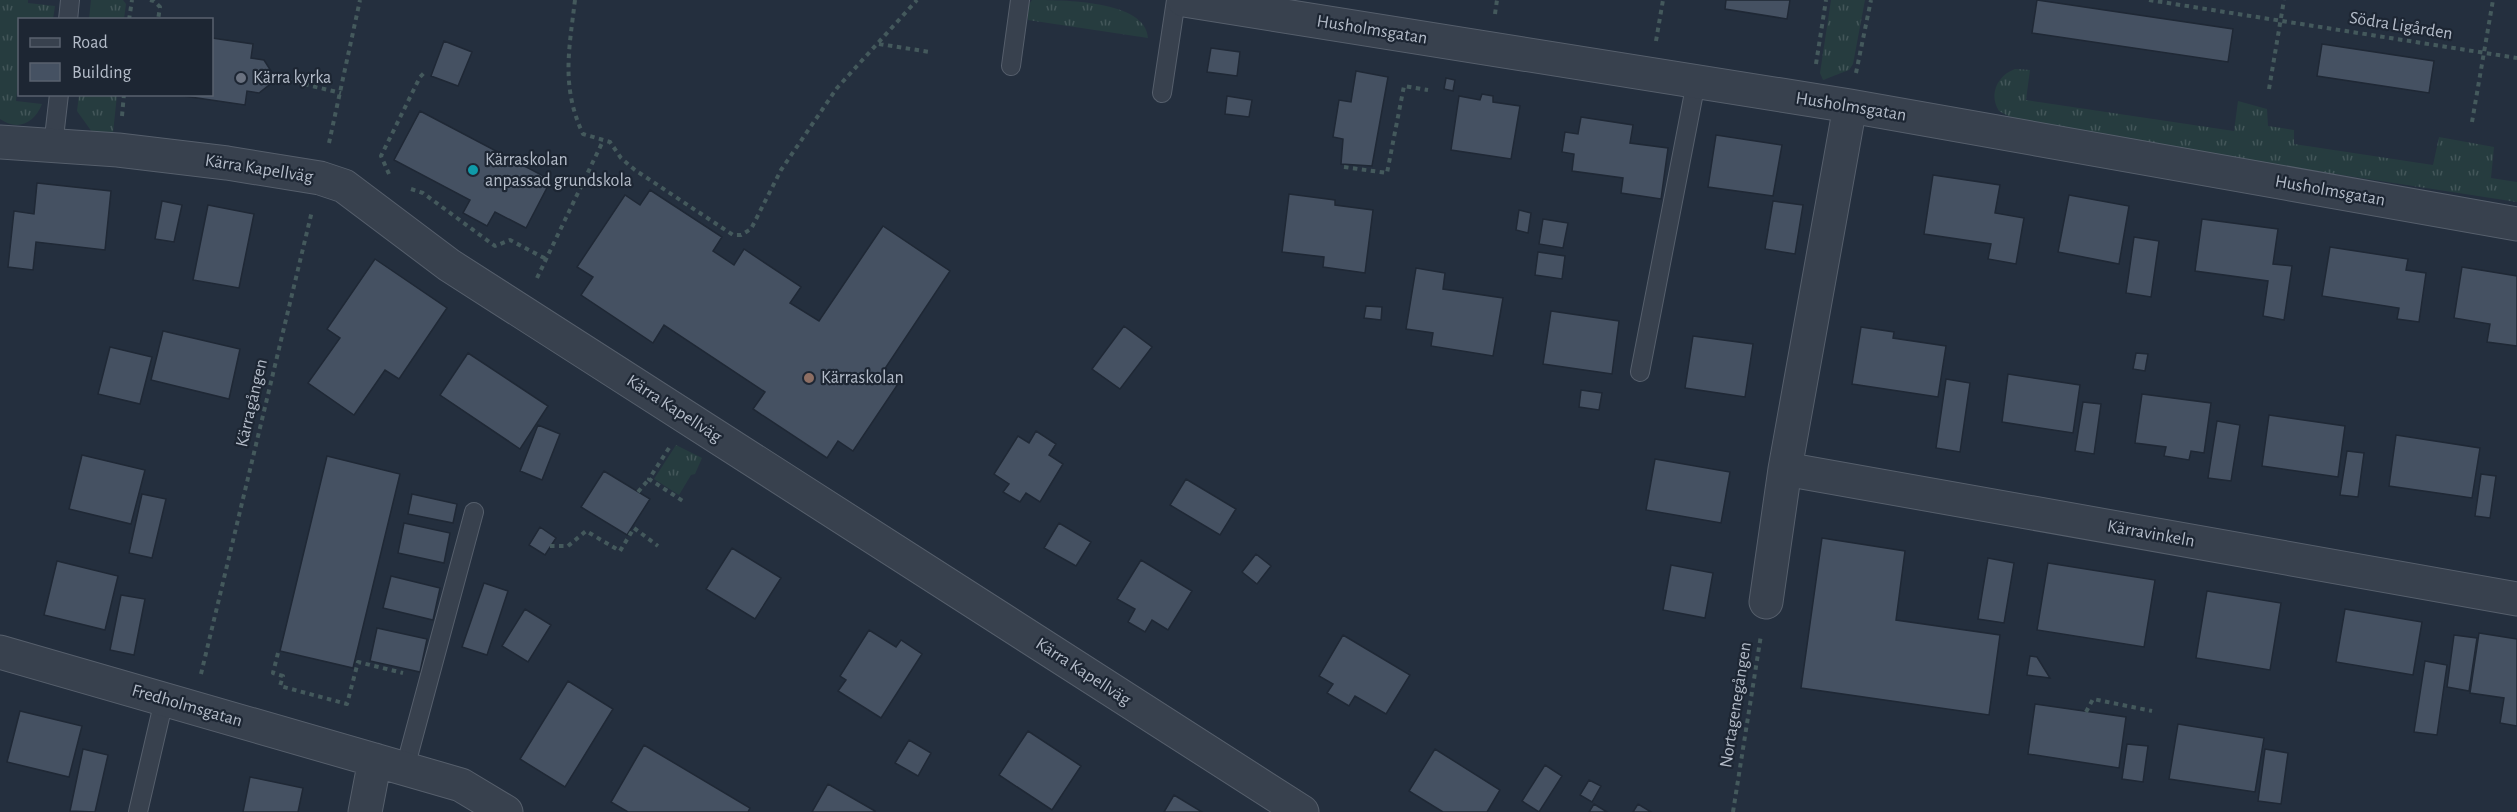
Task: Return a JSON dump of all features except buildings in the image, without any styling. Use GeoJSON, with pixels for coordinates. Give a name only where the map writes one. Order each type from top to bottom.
{"type":"FeatureCollection","features":[{"type":"Feature","properties":{"kind":"street","name":"Husholmsgatan"},"geometry":{"type":"LineString","coordinates":[[1184,0],[1850,106],[2517,224]]}},
{"type":"Feature","properties":{"kind":"street"},"geometry":{"type":"LineString","coordinates":[[1766,602],[1785,469],[1850,106]]}},
{"type":"Feature","properties":{"kind":"street","name":"Kärra Kapellväg"},"geometry":{"type":"LineString","coordinates":[[0,142],[118,150],[227,163],[320,178],[344,186],[449,266],[1302,812]]}},
{"type":"Feature","properties":{"kind":"street","name":"Kärravinkeln"},"geometry":{"type":"LineString","coordinates":[[1785,469],[2517,599]]}},
{"type":"Feature","properties":{"kind":"street","name":"Fredholmsgatan"},"geometry":{"type":"LineString","coordinates":[[0,652],[461,785],[506,812]]}},
{"type":"Feature","properties":{"kind":"street"},"geometry":{"type":"LineString","coordinates":[[365,812],[390,764]]}},
{"type":"Feature","properties":{"kind":"lane"},"geometry":{"type":"LineString","coordinates":[[68,18],[70,0]]}},
{"type":"Feature","properties":{"kind":"lane"},"geometry":{"type":"LineString","coordinates":[[1011,66],[1020,0]]}},
{"type":"Feature","properties":{"kind":"lane"},"geometry":{"type":"LineString","coordinates":[[1162,93],[1176,0]]}},
{"type":"Feature","properties":{"kind":"lane"},"geometry":{"type":"LineString","coordinates":[[1640,372],[1695,82]]}},
{"type":"Feature","properties":{"kind":"lane"},"geometry":{"type":"LineString","coordinates":[[53,146],[59,96]]}},
{"type":"Feature","properties":{"kind":"lane"},"geometry":{"type":"LineString","coordinates":[[390,764],[430,680],[474,512]]}},
{"type":"Feature","properties":{"kind":"lane"},"geometry":{"type":"LineString","coordinates":[[138,812],[178,704]]}},
{"type":"Feature","properties":{"kind":"path"},"geometry":{"type":"LineString","coordinates":[[129,18],[132,0]]}},
{"type":"Feature","properties":{"kind":"path"},"geometry":{"type":"LineString","coordinates":[[150,0],[158,1],[160,7],[158,18]]}},
{"type":"Feature","properties":{"kind":"path","name":"Kärragången"},"geometry":{"type":"LineString","coordinates":[[178,704],[320,178],[341,93],[360,0]]}},
{"type":"Feature","properties":{"kind":"path"},"geometry":{"type":"LineString","coordinates":[[575,0],[568,41],[568,71],[572,111],[583,134],[609,142],[621,158],[635,170],[733,235],[741,235],[751,229],[781,170],[837,88],[917,0]]}},
{"type":"Feature","properties":{"kind":"path"},"geometry":{"type":"LineString","coordinates":[[1810,100],[1826,0]]}},
{"type":"Feature","properties":{"kind":"path"},"geometry":{"type":"LineString","coordinates":[[1850,106],[1871,0]]}},
{"type":"Feature","properties":{"kind":"path","name":"Södra Ligården"},"geometry":{"type":"LineString","coordinates":[[2149,0],[2517,58]]}},
{"type":"Feature","properties":{"kind":"path"},"geometry":{"type":"LineString","coordinates":[[2269,89],[2284,0]]}},
{"type":"Feature","properties":{"kind":"path"},"geometry":{"type":"LineString","coordinates":[[2472,122],[2493,0]]}},
{"type":"Feature","properties":{"kind":"path"},"geometry":{"type":"LineString","coordinates":[[878,44],[930,52]]}},
{"type":"Feature","properties":{"kind":"path"},"geometry":{"type":"LineString","coordinates":[[392,182],[381,156],[426,71]]}},
{"type":"Feature","properties":{"kind":"path"},"geometry":{"type":"LineString","coordinates":[[278,78],[341,93]]}},
{"type":"Feature","properties":{"kind":"path"},"geometry":{"type":"LineString","coordinates":[[1344,167],[1387,173],[1404,86],[1428,90]]}},
{"type":"Feature","properties":{"kind":"path"},"geometry":{"type":"LineString","coordinates":[[521,311],[603,141]]}},
{"type":"Feature","properties":{"kind":"path"},"geometry":{"type":"LineString","coordinates":[[402,186],[423,193],[495,246],[510,240],[546,259]]}},
{"type":"Feature","properties":{"kind":"path"},"geometry":{"type":"LineString","coordinates":[[638,492],[649,479],[688,418]]}},
{"type":"Feature","properties":{"kind":"path"},"geometry":{"type":"LineString","coordinates":[[649,479],[686,503]]}},
{"type":"Feature","properties":{"kind":"path"},"geometry":{"type":"LineString","coordinates":[[550,546],[568,546],[586,531],[620,551],[634,528],[658,546]]}},
{"type":"Feature","properties":{"kind":"path","name":"Nortagenegången"},"geometry":{"type":"LineString","coordinates":[[1733,812],[1766,602]]}},
{"type":"Feature","properties":{"kind":"path"},"geometry":{"type":"LineString","coordinates":[[278,653],[273,673],[283,676],[280,686],[347,704],[358,662],[430,680]]}},
{"type":"Feature","properties":{"kind":"path"},"geometry":{"type":"LineString","coordinates":[[2086,712],[2093,699],[2152,711]]}},
{"type":"Feature","properties":{"kind":"green space"},"geometry":{"type":"Polygon","coordinates":[[[0,0],[28,0],[28,3],[55,6],[53,18],[18,18],[16,101],[42,104],[39,111],[24,124],[13,125],[0,119],[0,0]]]}},
{"type":"Feature","properties":{"kind":"green space"},"geometry":{"type":"Polygon","coordinates":[[[91,0],[123,0],[126,4],[124,18],[89,18],[91,0]]]}},
{"type":"Feature","properties":{"kind":"green space"},"geometry":{"type":"Polygon","coordinates":[[[1032,0],[1081,2],[1118,9],[1133,16],[1144,25],[1148,38],[1028,20],[1027,7],[1032,0]]]}},
{"type":"Feature","properties":{"kind":"green space"},"geometry":{"type":"Polygon","coordinates":[[[1831,0],[1865,0],[1853,64],[1849,70],[1823,80],[1820,73],[1831,0]]]}},
{"type":"Feature","properties":{"kind":"green space"},"geometry":{"type":"Polygon","coordinates":[[[2015,69],[2030,70],[2026,100],[2234,131],[2238,101],[2267,109],[2268,126],[2294,130],[2294,144],[2433,165],[2439,137],[2494,147],[2491,178],[2517,182],[2517,202],[2243,160],[2012,118],[1999,111],[1994,98],[2000,80],[2015,69]]]}},
{"type":"Feature","properties":{"kind":"green space"},"geometry":{"type":"Polygon","coordinates":[[[79,96],[117,96],[113,133],[92,132],[77,111],[79,96]]]}},
{"type":"Feature","properties":{"kind":"green space"},"geometry":{"type":"Polygon","coordinates":[[[676,445],[702,458],[695,474],[691,475],[679,495],[654,479],[676,445]]]}},
{"type":"Feature","properties":{"kind":"place","name":"Kärra kyrka"},"geometry":{"type":"Point","coordinates":[241,78]}},
{"type":"Feature","properties":{"kind":"place","name":"Kärraskolan anpassad grundskola"},"geometry":{"type":"Point","coordinates":[473,170]}},
{"type":"Feature","properties":{"kind":"place","name":"Kärraskolan"},"geometry":{"type":"Point","coordinates":[809,378]}}]}
